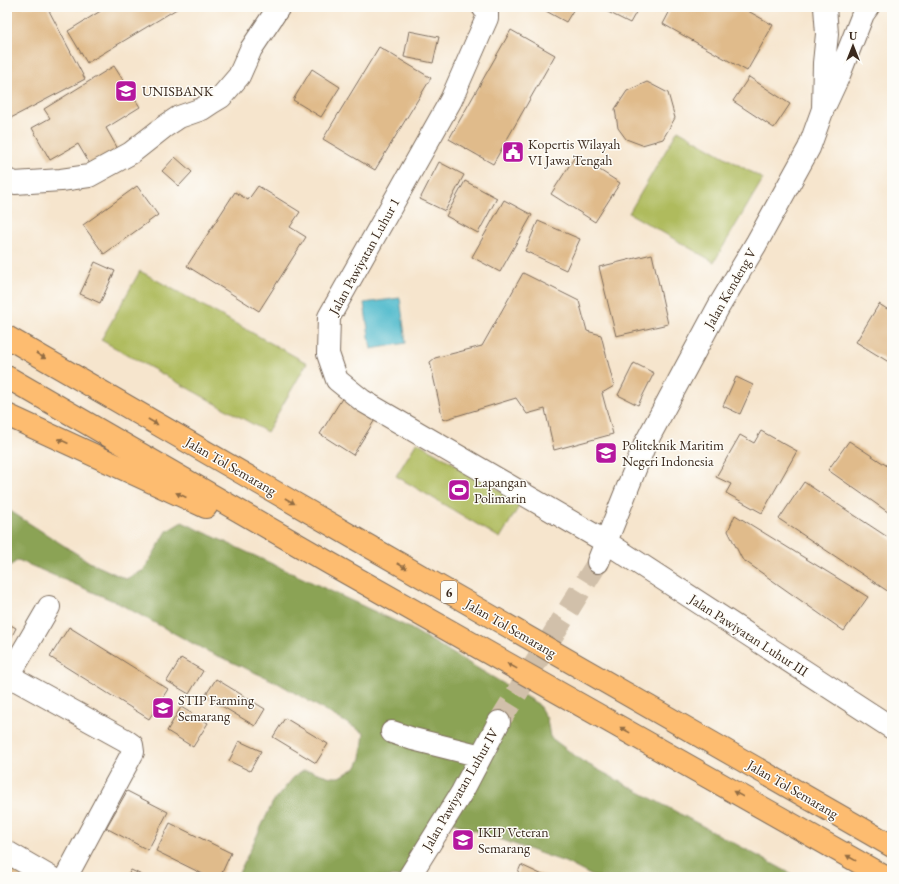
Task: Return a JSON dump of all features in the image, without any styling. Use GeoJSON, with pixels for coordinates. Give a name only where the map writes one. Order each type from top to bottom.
{"type":"FeatureCollection","features":[{"type":"Feature","properties":{"kind":"highway","name":"Jalan Tol Semarang"},"geometry":{"type":"LineString","coordinates":[[7,337],[892,846]]}},
{"type":"Feature","properties":{"kind":"highway","name":"6"},"geometry":{"type":"LineString","coordinates":[[7,378],[331,564],[885,877]]}},
{"type":"Feature","properties":{"kind":"highway"},"geometry":{"type":"LineString","coordinates":[[7,415],[331,564]]}},
{"type":"Feature","properties":{"kind":"street"},"geometry":{"type":"LineString","coordinates":[[7,180],[15,183],[61,180],[89,176],[131,153],[179,117],[202,109],[221,97],[239,76],[251,48],[279,7]]}},
{"type":"Feature","properties":{"kind":"street","name":"Jalan Pawiyatan Luhur 1"},"geometry":{"type":"LineString","coordinates":[[483,7],[487,13],[487,18],[452,100],[329,317],[328,354],[337,380],[363,401],[602,552]]}},
{"type":"Feature","properties":{"kind":"street","name":"Jalan Kendeng V"},"geometry":{"type":"LineString","coordinates":[[602,552],[645,444],[719,306],[756,244],[809,148],[823,109],[824,63],[827,34],[825,7]]}},
{"type":"Feature","properties":{"kind":"street"},"geometry":{"type":"LineString","coordinates":[[823,109],[839,75],[863,14],[868,7]]}},
{"type":"Feature","properties":{"kind":"street","name":"Jalan Pawiyatan Luhur III"},"geometry":{"type":"LineString","coordinates":[[602,552],[892,728]]}},
{"type":"Feature","properties":{"kind":"street"},"geometry":{"type":"LineString","coordinates":[[49,607],[8,677],[125,740],[132,745],[133,752],[66,877]]}},
{"type":"Feature","properties":{"kind":"street","name":"Jalan Pawiyatan Luhur IV"},"geometry":{"type":"LineString","coordinates":[[409,877],[462,792],[499,722]]}},
{"type":"Feature","properties":{"kind":"street"},"geometry":{"type":"LineString","coordinates":[[392,732],[413,739],[481,756]]}},
{"type":"Feature","properties":{"kind":"street"},"geometry":{"type":"LineString","coordinates":[[7,852],[50,877]]}},
{"type":"Feature","properties":{"kind":"green space"},"geometry":{"type":"Polygon","coordinates":[[[678,130],[763,179],[714,262],[629,213],[678,130]]]}},
{"type":"Feature","properties":{"kind":"green space"},"geometry":{"type":"Polygon","coordinates":[[[140,271],[307,363],[267,432],[101,340],[140,271]]]}},
{"type":"Feature","properties":{"kind":"green space","name":"Lapangan Polimarin"},"geometry":{"type":"Polygon","coordinates":[[[417,442],[521,503],[500,538],[396,476],[417,442]]]}},
{"type":"Feature","properties":{"kind":"green space"},"geometry":{"type":"Polygon","coordinates":[[[7,509],[91,563],[126,579],[144,570],[167,531],[182,522],[408,627],[538,704],[547,719],[550,737],[582,761],[797,877],[594,877],[565,862],[439,818],[400,877],[239,877],[239,873],[273,802],[294,777],[302,771],[311,771],[331,777],[340,777],[357,767],[361,758],[364,733],[276,682],[207,651],[116,602],[18,560],[7,568],[7,509]]]}},
{"type":"Feature","properties":{"kind":"water"},"geometry":{"type":"Polygon","coordinates":[[[400,298],[406,343],[371,349],[364,303],[400,298]]]}},
{"type":"Feature","properties":{"kind":"building"},"geometry":{"type":"Polygon","coordinates":[[[7,7],[47,7],[85,79],[7,120],[7,7]]]}},
{"type":"Feature","properties":{"kind":"building"},"geometry":{"type":"Polygon","coordinates":[[[107,7],[180,7],[87,63],[68,31],[107,7]]]}},
{"type":"Feature","properties":{"kind":"building"},"geometry":{"type":"Polygon","coordinates":[[[549,7],[575,7],[566,22],[546,11],[549,7]]]}},
{"type":"Feature","properties":{"kind":"building"},"geometry":{"type":"Polygon","coordinates":[[[603,7],[639,7],[630,23],[602,9],[603,7]]]}},
{"type":"Feature","properties":{"kind":"building"},"geometry":{"type":"Polygon","coordinates":[[[672,7],[741,7],[773,25],[747,71],[663,24],[672,7]]]}},
{"type":"Feature","properties":{"kind":"building"},"geometry":{"type":"Polygon","coordinates":[[[511,30],[555,55],[493,164],[449,139],[511,30]]]}},
{"type":"Feature","properties":{"kind":"building"},"geometry":{"type":"Polygon","coordinates":[[[409,31],[439,37],[433,63],[404,57],[409,31]]]}},
{"type":"Feature","properties":{"kind":"building"},"geometry":{"type":"Polygon","coordinates":[[[379,47],[431,78],[375,170],[323,139],[379,47]]]}},
{"type":"Feature","properties":{"kind":"building"},"geometry":{"type":"Polygon","coordinates":[[[114,66],[140,107],[106,128],[122,156],[94,171],[78,144],[50,160],[32,128],[50,118],[44,109],[114,66]]]}},
{"type":"Feature","properties":{"kind":"building"},"geometry":{"type":"Polygon","coordinates":[[[312,69],[340,87],[321,117],[293,100],[312,69]]]}},
{"type":"Feature","properties":{"kind":"building"},"geometry":{"type":"Polygon","coordinates":[[[749,77],[790,104],[774,128],[733,101],[749,77]]]}},
{"type":"Feature","properties":{"kind":"building"},"geometry":{"type":"Polygon","coordinates":[[[647,82],[668,93],[675,118],[663,139],[642,145],[626,139],[618,128],[615,109],[627,91],[647,82]]]}},
{"type":"Feature","properties":{"kind":"building"},"geometry":{"type":"Polygon","coordinates":[[[576,155],[620,183],[595,222],[551,194],[576,155]]]}},
{"type":"Feature","properties":{"kind":"building"},"geometry":{"type":"Polygon","coordinates":[[[175,157],[192,172],[179,186],[162,171],[175,157]]]}},
{"type":"Feature","properties":{"kind":"building"},"geometry":{"type":"Polygon","coordinates":[[[439,162],[464,175],[445,211],[420,199],[439,162]]]}},
{"type":"Feature","properties":{"kind":"building"},"geometry":{"type":"Polygon","coordinates":[[[465,181],[497,198],[478,233],[446,216],[465,181]]]}},
{"type":"Feature","properties":{"kind":"building"},"geometry":{"type":"Polygon","coordinates":[[[137,186],[158,215],[104,254],[83,225],[137,186]]]}},
{"type":"Feature","properties":{"kind":"building"},"geometry":{"type":"Polygon","coordinates":[[[258,186],[300,212],[290,227],[306,237],[259,311],[187,266],[235,192],[248,200],[258,186]]]}},
{"type":"Feature","properties":{"kind":"building"},"geometry":{"type":"Polygon","coordinates":[[[504,200],[532,215],[500,272],[472,257],[504,200]]]}},
{"type":"Feature","properties":{"kind":"building"},"geometry":{"type":"Polygon","coordinates":[[[538,221],[580,239],[566,270],[525,251],[538,221]]]}},
{"type":"Feature","properties":{"kind":"building"},"geometry":{"type":"Polygon","coordinates":[[[652,254],[668,324],[616,336],[599,267],[652,254]]]}},
{"type":"Feature","properties":{"kind":"building"},"geometry":{"type":"Polygon","coordinates":[[[95,262],[115,271],[100,303],[80,294],[95,262]]]}},
{"type":"Feature","properties":{"kind":"building"},"geometry":{"type":"Polygon","coordinates":[[[523,273],[579,301],[587,331],[601,335],[614,386],[602,393],[613,434],[554,450],[545,409],[527,414],[516,398],[443,420],[430,362],[435,358],[482,346],[523,273]]]}},
{"type":"Feature","properties":{"kind":"building"},"geometry":{"type":"Polygon","coordinates":[[[879,304],[892,312],[892,364],[856,342],[879,304]]]}},
{"type":"Feature","properties":{"kind":"building"},"geometry":{"type":"Polygon","coordinates":[[[634,363],[654,373],[638,405],[618,395],[634,363]]]}},
{"type":"Feature","properties":{"kind":"building"},"geometry":{"type":"Polygon","coordinates":[[[736,377],[753,385],[740,414],[723,406],[736,377]]]}},
{"type":"Feature","properties":{"kind":"building"},"geometry":{"type":"Polygon","coordinates":[[[343,397],[376,418],[353,455],[320,434],[343,397]]]}},
{"type":"Feature","properties":{"kind":"building"},"geometry":{"type":"Polygon","coordinates":[[[761,431],[797,451],[762,513],[726,493],[731,484],[716,477],[740,435],[754,443],[761,431]]]}},
{"type":"Feature","properties":{"kind":"building"},"geometry":{"type":"Polygon","coordinates":[[[849,441],[892,469],[892,515],[828,470],[849,441]]]}},
{"type":"Feature","properties":{"kind":"building"},"geometry":{"type":"Polygon","coordinates":[[[804,482],[892,540],[892,594],[779,519],[804,482]]]}},
{"type":"Feature","properties":{"kind":"building"},"geometry":{"type":"Polygon","coordinates":[[[735,515],[868,597],[844,631],[742,559],[728,531],[735,515]]]}},
{"type":"Feature","properties":{"kind":"building"},"geometry":{"type":"Polygon","coordinates":[[[7,623],[16,628],[7,646],[7,623]]]}},
{"type":"Feature","properties":{"kind":"building"},"geometry":{"type":"Polygon","coordinates":[[[69,627],[168,689],[149,719],[50,657],[69,627]]]}},
{"type":"Feature","properties":{"kind":"building"},"geometry":{"type":"Polygon","coordinates":[[[181,658],[203,671],[189,694],[167,681],[181,658]]]}},
{"type":"Feature","properties":{"kind":"building"},"geometry":{"type":"Polygon","coordinates":[[[216,679],[265,709],[255,726],[205,696],[216,679]]]}},
{"type":"Feature","properties":{"kind":"building"},"geometry":{"type":"Polygon","coordinates":[[[181,707],[208,723],[193,747],[167,731],[181,707]]]}},
{"type":"Feature","properties":{"kind":"building"},"geometry":{"type":"Polygon","coordinates":[[[285,718],[328,744],[316,763],[273,737],[285,718]]]}},
{"type":"Feature","properties":{"kind":"building"},"geometry":{"type":"Polygon","coordinates":[[[239,741],[261,751],[250,771],[229,761],[239,741]]]}},
{"type":"Feature","properties":{"kind":"building"},"geometry":{"type":"Polygon","coordinates":[[[127,791],[168,812],[148,850],[106,828],[127,791]]]}},
{"type":"Feature","properties":{"kind":"building"},"geometry":{"type":"Polygon","coordinates":[[[170,823],[231,853],[220,877],[209,877],[156,851],[170,823]]]}},
{"type":"Feature","properties":{"kind":"building"},"geometry":{"type":"Polygon","coordinates":[[[7,865],[27,875],[26,877],[7,877],[7,865]]]}},
{"type":"Feature","properties":{"kind":"building"},"geometry":{"type":"Polygon","coordinates":[[[521,865],[547,877],[516,877],[521,865]]]}},
{"type":"Feature","properties":{"kind":"building"},"geometry":{"type":"Polygon","coordinates":[[[131,870],[146,877],[127,877],[131,870]]]}},
{"type":"Feature","properties":{"kind":"tunnel"},"geometry":{"type":"LineString","coordinates":[[499,722],[598,562]]}},
{"type":"Feature","properties":{"kind":"place","name":"UNISBANK"},"geometry":{"type":"Point","coordinates":[126,91]}},
{"type":"Feature","properties":{"kind":"place","name":"Kopertis Wilayah VI Jawa Tengah"},"geometry":{"type":"Point","coordinates":[513,152]}},
{"type":"Feature","properties":{"kind":"place","name":"Politeknik Maritim Negeri Indonesia"},"geometry":{"type":"Point","coordinates":[606,453]}},
{"type":"Feature","properties":{"kind":"place","name":"Lapangan Polimarin"},"geometry":{"type":"Point","coordinates":[459,490]}},
{"type":"Feature","properties":{"kind":"place","name":"STIP Farming Semarang"},"geometry":{"type":"Point","coordinates":[163,708]}},
{"type":"Feature","properties":{"kind":"place","name":"IKIP Veteran Semarang"},"geometry":{"type":"Point","coordinates":[463,840]}}]}
